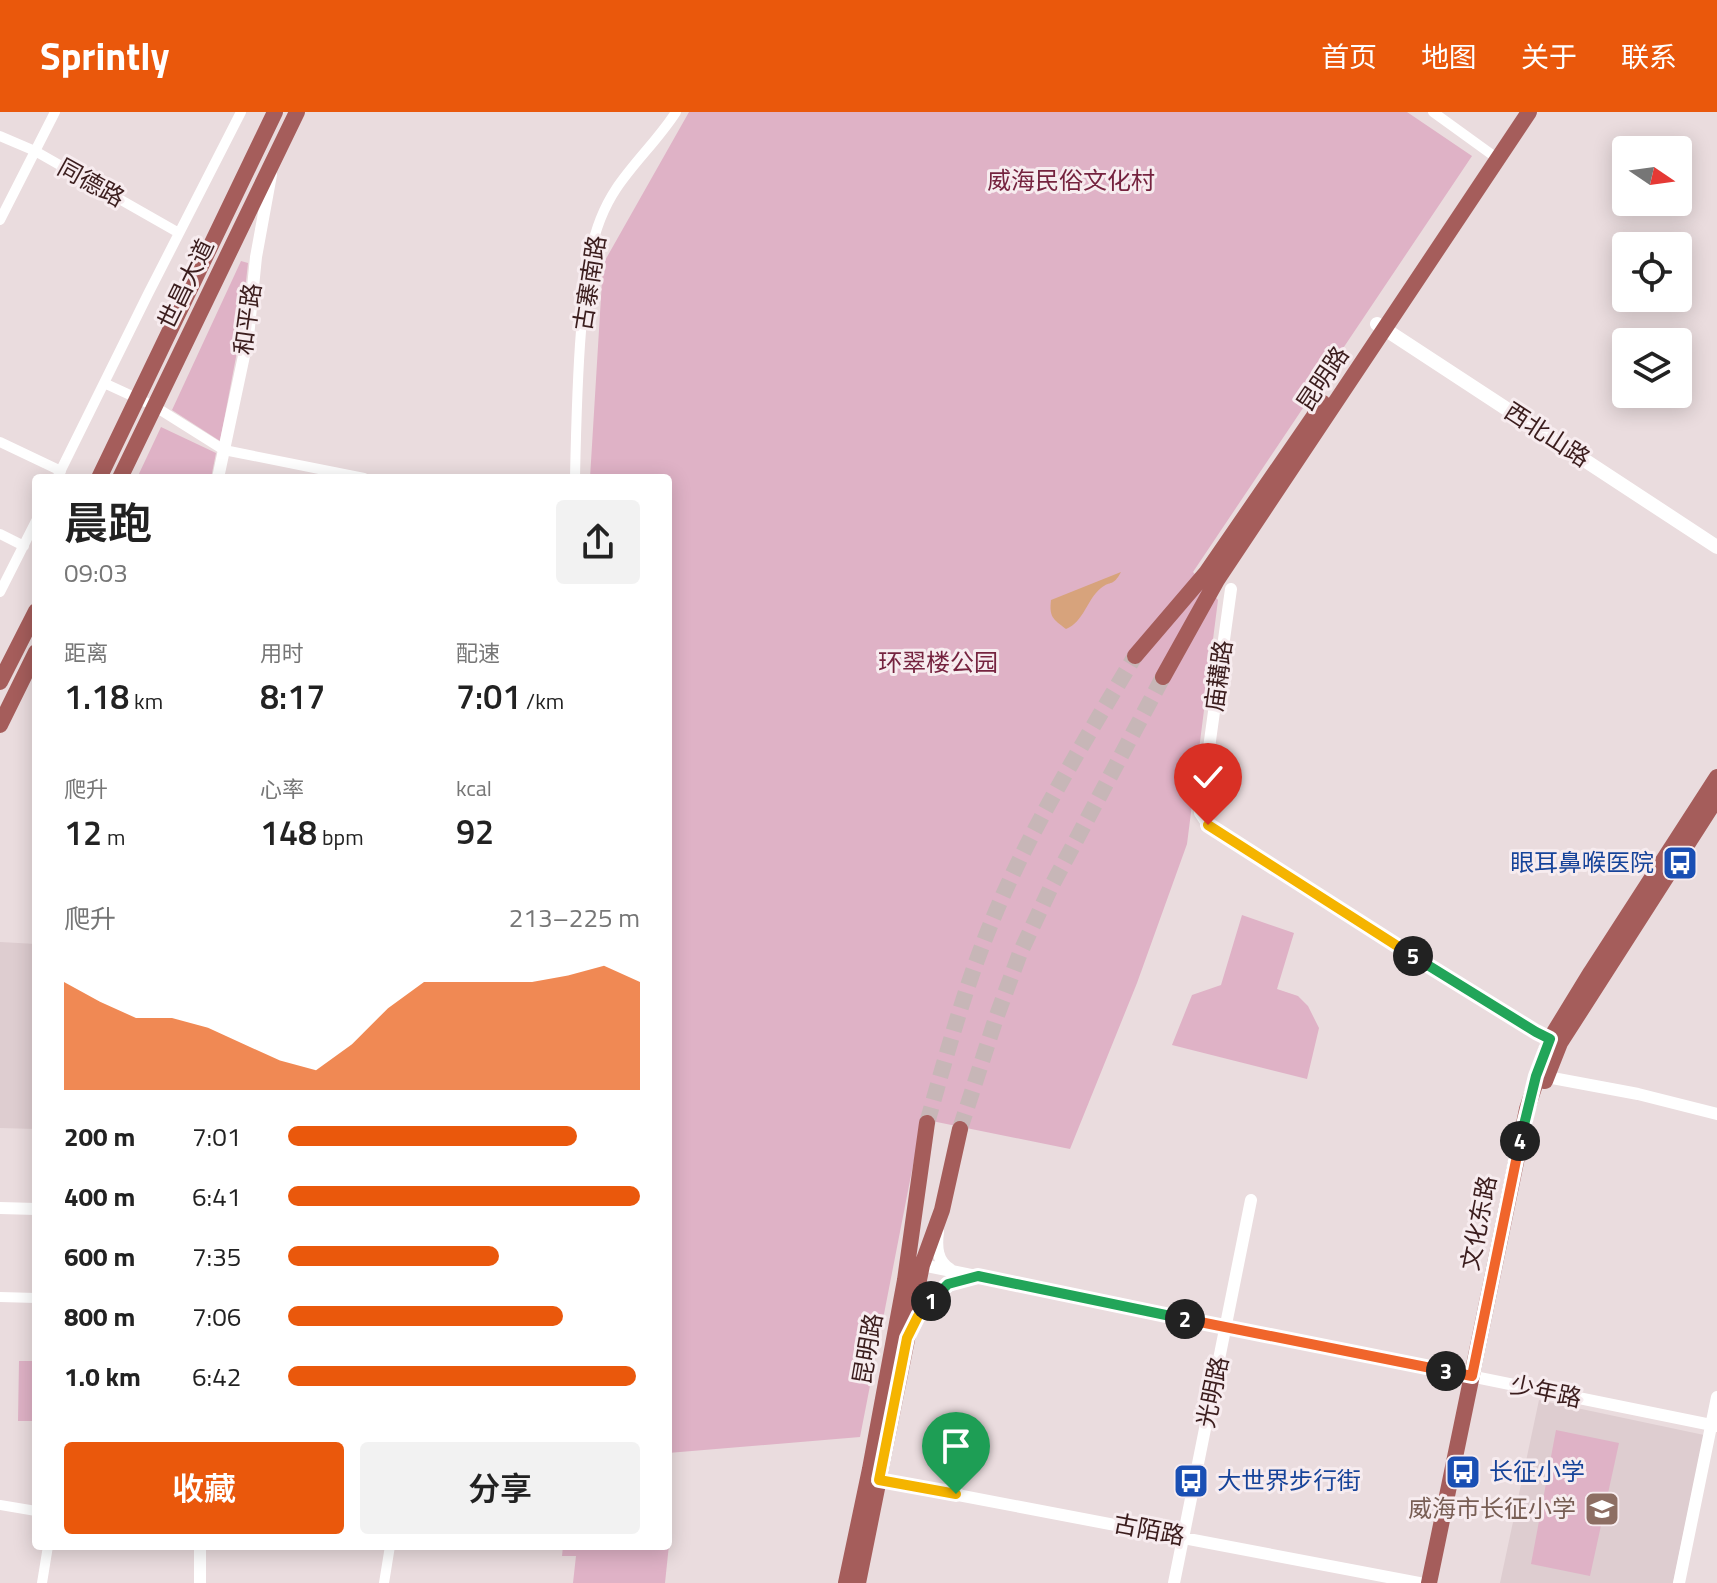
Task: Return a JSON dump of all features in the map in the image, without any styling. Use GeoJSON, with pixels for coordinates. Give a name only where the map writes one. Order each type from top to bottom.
{"type":"FeatureCollection","features":[{"type":"Feature","properties":{"kind":"main road","name":"世昌大道"},"geometry":{"type":"LineString","coordinates":[[101,474],[275,112]]}},
{"type":"Feature","properties":{"kind":"main road","name":"世昌大道"},"geometry":{"type":"LineString","coordinates":[[122,474],[297,112]]}},
{"type":"Feature","properties":{"kind":"main road","name":"昆明路"},"geometry":{"type":"LineString","coordinates":[[1494,156],[1516,112]]}},
{"type":"Feature","properties":{"kind":"main road","name":"昆明路"},"geometry":{"type":"LineString","coordinates":[[1163,677],[1217,580],[1494,156],[1529,112]]}},
{"type":"Feature","properties":{"kind":"main road","name":"昆明路"},"geometry":{"type":"LineString","coordinates":[[1135,656],[1206,573],[1381,327]]}},
{"type":"Feature","properties":{"kind":"main road","name":"西北山路"},"geometry":{"type":"LineString","coordinates":[[1381,327],[1717,547]]}},
{"type":"Feature","properties":{"kind":"main road"},"geometry":{"type":"LineString","coordinates":[[0,682],[32,619]]}},
{"type":"Feature","properties":{"kind":"main road"},"geometry":{"type":"LineString","coordinates":[[0,725],[32,660]]}},
{"type":"Feature","properties":{"kind":"main road","name":"文化东路"},"geometry":{"type":"LineString","coordinates":[[1429,1583],[1476,1377],[1527,1109],[1555,1041],[1616,932],[1717,777]]}},
{"type":"Feature","properties":{"kind":"main road"},"geometry":{"type":"LineString","coordinates":[[1437,1583],[1476,1377],[1535,1111],[1555,1041],[1717,798]]}},
{"type":"Feature","properties":{"kind":"main road","name":"昆明路"},"geometry":{"type":"LineString","coordinates":[[846,1583],[905,1280],[927,1123]]}},
{"type":"Feature","properties":{"kind":"main road","name":"昆明路"},"geometry":{"type":"LineString","coordinates":[[858,1583],[922,1265],[942,1210],[960,1129]]}},
{"type":"Feature","properties":{"kind":"main road"},"geometry":{"type":"LineString","coordinates":[[916,1200],[930,1198],[942,1210]]}},
{"type":"Feature","properties":{"kind":"street"},"geometry":{"type":"LineString","coordinates":[[0,220],[55,112]]}},
{"type":"Feature","properties":{"kind":"street"},"geometry":{"type":"LineString","coordinates":[[0,442],[59,474],[241,112]]}},
{"type":"Feature","properties":{"kind":"street","name":"古寨南路"},"geometry":{"type":"LineString","coordinates":[[575,474],[577,379],[586,279],[594,233],[615,190],[676,112]]}},
{"type":"Feature","properties":{"kind":"street"},"geometry":{"type":"LineString","coordinates":[[1433,112],[1494,156]]}},
{"type":"Feature","properties":{"kind":"street","name":"同德路"},"geometry":{"type":"LineString","coordinates":[[0,136],[35,151],[179,233]]}},
{"type":"Feature","properties":{"kind":"street"},"geometry":{"type":"LineString","coordinates":[[256,150],[274,160]]}},
{"type":"Feature","properties":{"kind":"street","name":"和平路"},"geometry":{"type":"LineString","coordinates":[[219,474],[248,337],[256,257],[274,160]]}},
{"type":"Feature","properties":{"kind":"street"},"geometry":{"type":"LineString","coordinates":[[104,383],[154,406],[224,450],[344,474]]}},
{"type":"Feature","properties":{"kind":"street"},"geometry":{"type":"LineString","coordinates":[[0,592],[32,529]]}},
{"type":"Feature","properties":{"kind":"street"},"geometry":{"type":"LineString","coordinates":[[0,534],[24,546]]}},
{"type":"Feature","properties":{"kind":"street","name":"庙耩路"},"geometry":{"type":"LineString","coordinates":[[1231,589],[1200,813],[1208,825],[1461,986],[1555,1041]]}},
{"type":"Feature","properties":{"kind":"street"},"geometry":{"type":"LineString","coordinates":[[1547,1077],[1638,1094],[1717,1114]]}},
{"type":"Feature","properties":{"kind":"street","name":"光明路"},"geometry":{"type":"LineString","coordinates":[[1174,1583],[1251,1200]]}},
{"type":"Feature","properties":{"kind":"street"},"geometry":{"type":"LineString","coordinates":[[0,1208],[32,1209]]}},
{"type":"Feature","properties":{"kind":"street"},"geometry":{"type":"LineString","coordinates":[[942,1210],[937,1237],[938,1253],[943,1265],[952,1271]]}},
{"type":"Feature","properties":{"kind":"street"},"geometry":{"type":"LineString","coordinates":[[905,1280],[912,1267],[922,1265]]}},
{"type":"Feature","properties":{"kind":"street","name":"少年路"},"geometry":{"type":"LineString","coordinates":[[922,1265],[1714,1426]]}},
{"type":"Feature","properties":{"kind":"street"},"geometry":{"type":"LineString","coordinates":[[907,1338],[918,1316],[948,1284],[978,1276]]}},
{"type":"Feature","properties":{"kind":"street"},"geometry":{"type":"LineString","coordinates":[[0,1297],[32,1298]]}},
{"type":"Feature","properties":{"kind":"street"},"geometry":{"type":"LineString","coordinates":[[1679,1583],[1714,1426],[1717,1397]]}},
{"type":"Feature","properties":{"kind":"street","name":"古陌路"},"geometry":{"type":"LineString","coordinates":[[879,1480],[1419,1583]]}},
{"type":"Feature","properties":{"kind":"street"},"geometry":{"type":"LineString","coordinates":[[0,1505],[32,1510]]}},
{"type":"Feature","properties":{"kind":"street"},"geometry":{"type":"LineString","coordinates":[[42,1583],[47,1550]]}},
{"type":"Feature","properties":{"kind":"street"},"geometry":{"type":"LineString","coordinates":[[200,1550],[200,1583]]}},
{"type":"Feature","properties":{"kind":"street"},"geometry":{"type":"LineString","coordinates":[[384,1583],[389,1550]]}},
{"type":"Feature","properties":{"kind":"shaded area"},"geometry":{"type":"Polygon","coordinates":[[[1121,572],[1114,582],[1096,593],[1072,626],[1066,629],[1053,617],[1051,600],[1121,572]]]}},
{"type":"Feature","properties":{"kind":"shaded area"},"geometry":{"type":"Polygon","coordinates":[[[0,942],[32,944],[32,1129],[0,1128],[0,942]]]}},
{"type":"Feature","properties":{"kind":"shaded area","name":"威海市长征小学"},"geometry":{"type":"Polygon","coordinates":[[[1539,1400],[1704,1435],[1673,1583],[1500,1583],[1539,1400]]]}},
{"type":"Feature","properties":{"kind":"green space","name":"环翠楼公园"},"geometry":{"type":"Polygon","coordinates":[[[689,112],[1407,112],[1472,156],[1193,572],[1218,600],[1187,844],[1137,983],[1070,1149],[922,1119],[860,1437],[672,1453],[672,474],[590,474],[603,264],[689,112]]]}},
{"type":"Feature","properties":{"kind":"green space"},"geometry":{"type":"Polygon","coordinates":[[[241,261],[248,263],[240,336],[220,441],[172,410],[241,261]]]}},
{"type":"Feature","properties":{"kind":"green space"},"geometry":{"type":"Polygon","coordinates":[[[161,427],[216,453],[212,474],[139,474],[161,427]]]}},
{"type":"Feature","properties":{"kind":"green space"},"geometry":{"type":"Polygon","coordinates":[[[1242,915],[1294,933],[1277,989],[1298,996],[1308,1006],[1319,1028],[1307,1079],[1172,1045],[1192,995],[1221,985],[1242,915]]]}},
{"type":"Feature","properties":{"kind":"green space"},"geometry":{"type":"Polygon","coordinates":[[[19,1361],[32,1361],[32,1421],[18,1421],[19,1361]]]}},
{"type":"Feature","properties":{"kind":"green space"},"geometry":{"type":"Polygon","coordinates":[[[1556,1430],[1619,1443],[1590,1576],[1531,1564],[1556,1430]]]}},
{"type":"Feature","properties":{"kind":"green space"},"geometry":{"type":"Polygon","coordinates":[[[563,1550],[668,1550],[665,1583],[573,1583],[576,1556],[562,1556],[563,1550]]]}},
{"type":"Feature","properties":{"kind":"tunnel"},"geometry":{"type":"LineString","coordinates":[[927,1123],[969,982],[1001,900],[1054,793],[1135,656]]}},
{"type":"Feature","properties":{"kind":"tunnel"},"geometry":{"type":"LineString","coordinates":[[960,1129],[1020,953],[1051,887],[1163,677]]}},
{"type":"Feature","properties":{"kind":"place","name":"眼耳鼻喉医院"},"geometry":{"type":"Point","coordinates":[1680,863]}},
{"type":"Feature","properties":{"kind":"place","name":"长征小学"},"geometry":{"type":"Point","coordinates":[1463,1472]}},
{"type":"Feature","properties":{"kind":"place","name":"大世界步行街"},"geometry":{"type":"Point","coordinates":[1191,1481]}},
{"type":"Feature","properties":{"kind":"place","name":"威海市长征小学"},"geometry":{"type":"Point","coordinates":[1602,1509]}},
{"type":"Feature","properties":{"kind":"route"},"geometry":{"type":"LineString","coordinates":[[956,1494],[879,1480],[907,1338],[918,1316],[948,1284],[978,1276],[1472,1376],[1527,1109],[1550,1039],[1208,825]]}},
{"type":"Feature","properties":{"kind":"park label","name":"威海民俗文化村"},"geometry":{"type":"Point","coordinates":[1071,181]}}]}
